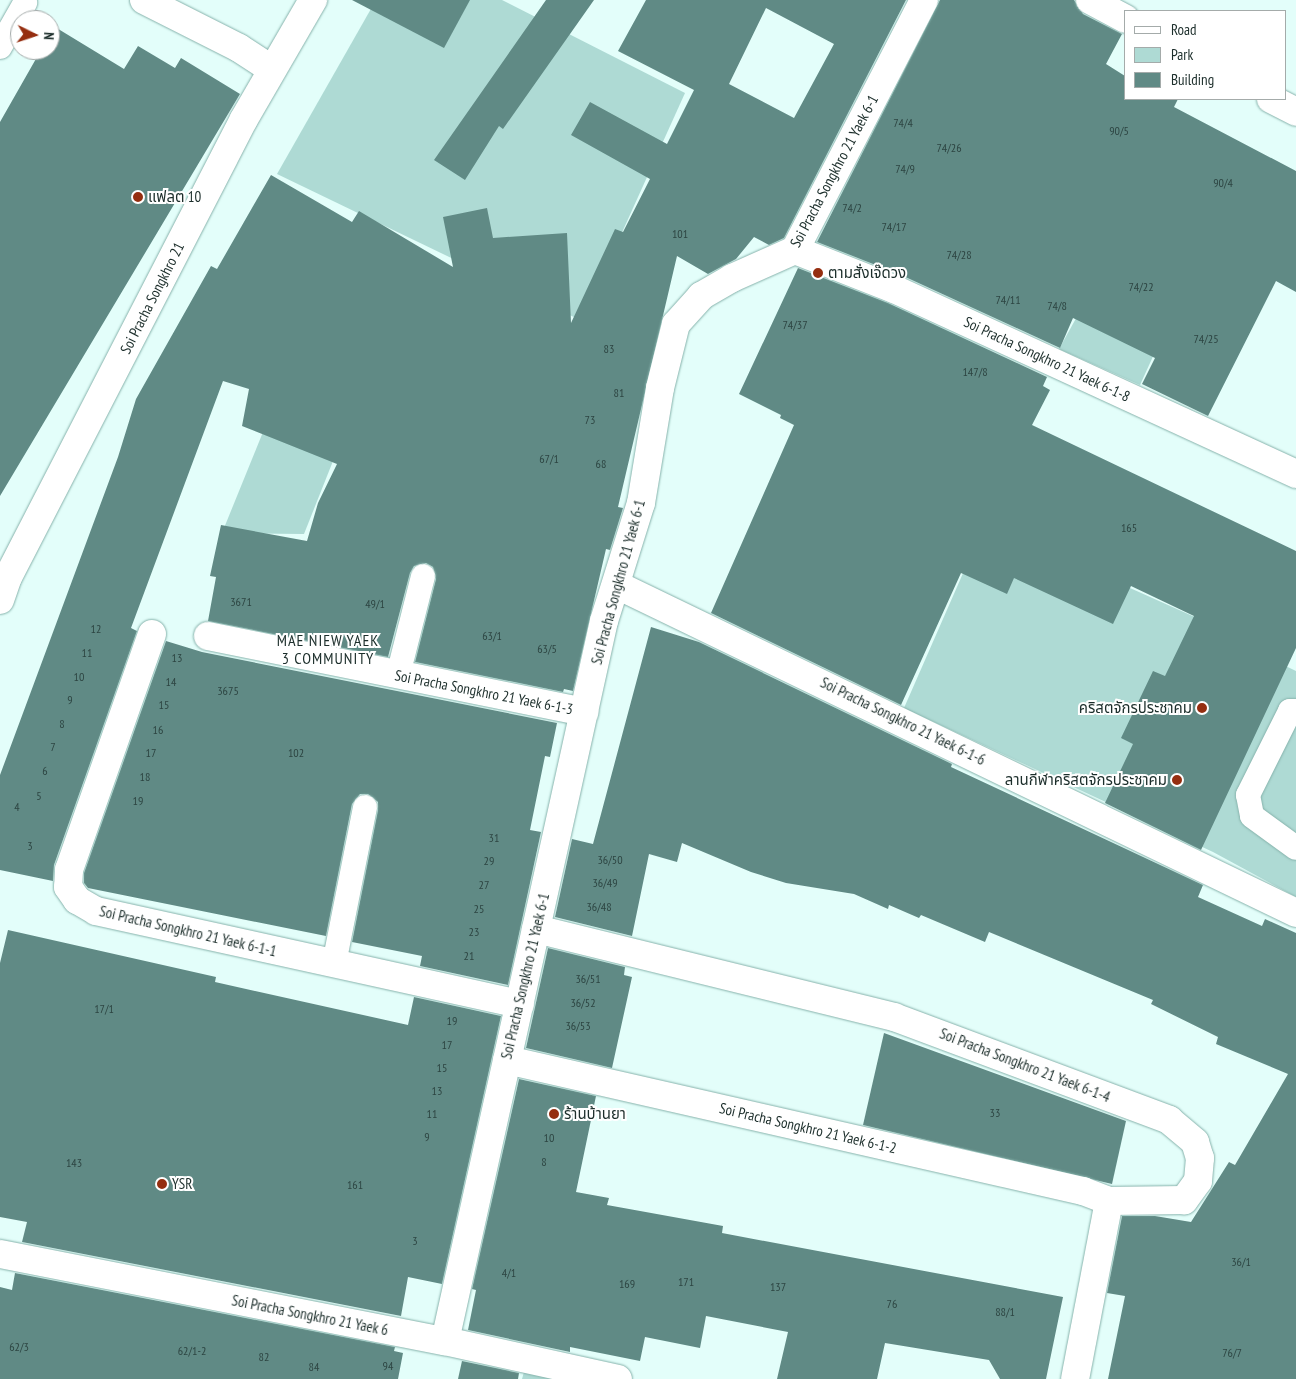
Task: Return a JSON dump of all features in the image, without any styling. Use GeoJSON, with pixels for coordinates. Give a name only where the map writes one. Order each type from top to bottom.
{"type":"FeatureCollection","features":[{"type":"Feature","properties":{"kind":"street"},"geometry":{"type":"LineString","coordinates":[[144,0],[239,48],[272,69]]}},
{"type":"Feature","properties":{"kind":"street","name":"Soi Pracha Songkhro 21"},"geometry":{"type":"LineString","coordinates":[[0,598],[13,568],[272,69],[313,0]]}},
{"type":"Feature","properties":{"kind":"street","name":"Soi Pracha Songkhro 21 Yaek 6-1"},"geometry":{"type":"LineString","coordinates":[[445,1341],[604,621],[617,585],[641,503],[660,388],[676,324],[701,296],[732,278],[795,250],[924,0]]}},
{"type":"Feature","properties":{"kind":"street"},"geometry":{"type":"LineString","coordinates":[[1090,0],[1124,18]]}},
{"type":"Feature","properties":{"kind":"street"},"geometry":{"type":"LineString","coordinates":[[1273,100],[1296,112]]}},
{"type":"Feature","properties":{"kind":"street","name":"Soi Pracha Songkhro 21 Yaek 6-1-8"},"geometry":{"type":"LineString","coordinates":[[795,250],[894,289],[1296,474]]}},
{"type":"Feature","properties":{"kind":"street","name":"Soi Pracha Songkhro 21 Yaek 6-1-6"},"geometry":{"type":"LineString","coordinates":[[617,585],[1296,913]]}},
{"type":"Feature","properties":{"kind":"street","name":"Soi Pracha Songkhro 21 Yaek 6-1-1"},"geometry":{"type":"LineString","coordinates":[[152,634],[69,870],[68,887],[77,900],[96,911],[520,1004]]}},
{"type":"Feature","properties":{"kind":"street","name":"Soi Pracha Songkhro 21 Yaek 6-1-3"},"geometry":{"type":"LineString","coordinates":[[208,636],[584,712]]}},
{"type":"Feature","properties":{"kind":"street","name":"Soi Pracha Songkhro 21 Yaek 6-1-4"},"geometry":{"type":"LineString","coordinates":[[536,929],[894,1017],[1169,1120],[1195,1142],[1200,1158],[1198,1181],[1184,1200],[1109,1201]]}},
{"type":"Feature","properties":{"kind":"street","name":"Soi Pracha Songkhro 21 Yaek 6-1-2"},"geometry":{"type":"LineString","coordinates":[[507,1060],[1074,1188],[1109,1201]]}},
{"type":"Feature","properties":{"kind":"street"},"geometry":{"type":"LineString","coordinates":[[1075,1379],[1109,1201]]}},
{"type":"Feature","properties":{"kind":"street","name":"Soi Pracha Songkhro 21 Yaek 6"},"geometry":{"type":"LineString","coordinates":[[0,1254],[445,1341],[618,1379]]}},
{"type":"Feature","properties":{"kind":"lane"},"geometry":{"type":"LineString","coordinates":[[0,47],[25,3]]}},
{"type":"Feature","properties":{"kind":"lane"},"geometry":{"type":"LineString","coordinates":[[398,675],[423,576]]}},
{"type":"Feature","properties":{"kind":"lane"},"geometry":{"type":"LineString","coordinates":[[1296,711],[1290,711],[1248,795],[1252,816],[1296,848]]}},
{"type":"Feature","properties":{"kind":"lane"},"geometry":{"type":"LineString","coordinates":[[334,964],[365,807]]}},
{"type":"Feature","properties":{"kind":"green space"},"geometry":{"type":"Polygon","coordinates":[[[376,0],[502,0],[685,93],[582,321],[277,174],[376,0]]]}},
{"type":"Feature","properties":{"kind":"green space"},"geometry":{"type":"Polygon","coordinates":[[[1079,313],[1155,352],[1140,385],[1059,349],[1079,313]]]}},
{"type":"Feature","properties":{"kind":"green space"},"geometry":{"type":"Polygon","coordinates":[[[263,432],[333,461],[304,534],[222,533],[263,432]]]}},
{"type":"Feature","properties":{"kind":"green space","name":"ลานกีฬาคริสตจักรประชาคม"},"geometry":{"type":"Polygon","coordinates":[[[985,523],[1206,622],[1204,627],[1296,671],[1296,897],[1213,852],[904,708],[985,523]]]}},
{"type":"Feature","properties":{"kind":"green space"},"geometry":{"type":"Polygon","coordinates":[[[524,1372],[560,1379],[522,1379],[524,1372]]]}},
{"type":"Feature","properties":{"kind":"building"},"geometry":{"type":"Polygon","coordinates":[[[352,0],[470,0],[444,48],[352,0]]]}},
{"type":"Feature","properties":{"kind":"building"},"geometry":{"type":"Polygon","coordinates":[[[546,0],[594,0],[503,129],[499,126],[465,180],[434,160],[546,0]]]}},
{"type":"Feature","properties":{"kind":"building"},"geometry":{"type":"Polygon","coordinates":[[[646,0],[906,0],[784,238],[769,245],[754,237],[736,259],[708,274],[677,256],[618,507],[623,508],[610,550],[606,549],[573,691],[564,689],[563,692],[415,662],[436,579],[433,567],[426,563],[414,566],[410,573],[388,657],[208,621],[216,577],[210,576],[221,525],[307,541],[318,503],[337,464],[242,426],[249,389],[223,381],[131,628],[137,631],[54,865],[53,881],[0,870],[0,775],[118,457],[136,399],[211,266],[217,269],[271,175],[352,222],[359,211],[453,267],[443,217],[487,208],[493,238],[567,233],[571,323],[615,229],[623,232],[650,179],[571,135],[590,102],[667,144],[694,90],[618,51],[646,0]],[[766,8],[729,84],[794,118],[834,44],[766,8]]]}},
{"type":"Feature","properties":{"kind":"building"},"geometry":{"type":"Polygon","coordinates":[[[940,0],[1074,0],[1083,14],[1122,34],[1106,64],[1124,75],[1124,100],[1178,100],[1174,107],[1296,171],[1296,292],[1276,281],[1208,416],[1142,384],[1155,358],[1073,318],[1060,348],[901,275],[817,242],[940,0]]]}},
{"type":"Feature","properties":{"kind":"building","name":"แฟลต 10"},"geometry":{"type":"Polygon","coordinates":[[[60,30],[124,69],[138,46],[175,68],[181,58],[240,94],[0,496],[0,122],[35,60],[60,60],[60,30]]]}},
{"type":"Feature","properties":{"kind":"building"},"geometry":{"type":"Polygon","coordinates":[[[798,268],[888,303],[1047,377],[1043,386],[1050,390],[1032,425],[1296,551],[1296,648],[1201,850],[1105,803],[1133,744],[1121,738],[1153,671],[1165,676],[1194,616],[1131,586],[1113,624],[1014,578],[1007,594],[961,573],[901,705],[711,613],[794,425],[780,418],[781,415],[739,394],[798,268]]]}},
{"type":"Feature","properties":{"kind":"building"},"geometry":{"type":"Polygon","coordinates":[[[651,627],[699,642],[952,764],[951,767],[1203,885],[1198,897],[1262,926],[1265,919],[1296,933],[1296,1379],[1108,1379],[1125,1296],[1107,1293],[1122,1216],[1155,1216],[1191,1222],[1229,1162],[1235,1165],[1288,1074],[1216,1044],[1218,1037],[1151,1004],[1153,1000],[989,932],[985,942],[921,915],[919,918],[889,905],[888,909],[854,894],[786,883],[751,872],[682,843],[677,862],[649,854],[632,936],[555,917],[572,839],[593,844],[651,627]]]}},
{"type":"Feature","properties":{"kind":"building"},"geometry":{"type":"Polygon","coordinates":[[[166,641],[202,652],[557,723],[550,757],[545,756],[530,830],[541,832],[508,985],[420,966],[422,956],[352,942],[378,810],[378,802],[368,794],[360,794],[352,804],[326,936],[88,888],[84,883],[84,873],[166,641]]]}},
{"type":"Feature","properties":{"kind":"building"},"geometry":{"type":"Polygon","coordinates":[[[8,930],[216,977],[215,982],[408,1025],[414,997],[501,1016],[442,1284],[408,1277],[401,1316],[22,1242],[27,1222],[0,1217],[0,963],[8,930]]]}},
{"type":"Feature","properties":{"kind":"building"},"geometry":{"type":"Polygon","coordinates":[[[548,948],[625,967],[624,975],[632,977],[612,1068],[526,1048],[548,948]]]}},
{"type":"Feature","properties":{"kind":"building"},"geometry":{"type":"Polygon","coordinates":[[[884,1033],[1126,1121],[1112,1184],[863,1125],[884,1033]]]}},
{"type":"Feature","properties":{"kind":"building"},"geometry":{"type":"Polygon","coordinates":[[[519,1079],[596,1096],[576,1192],[609,1198],[607,1205],[723,1226],[722,1233],[1063,1297],[1046,1379],[1000,1379],[989,1360],[885,1343],[877,1379],[777,1379],[788,1332],[706,1316],[700,1348],[645,1337],[640,1361],[570,1347],[570,1352],[468,1330],[476,1290],[472,1289],[519,1079]]]}},
{"type":"Feature","properties":{"kind":"building"},"geometry":{"type":"Polygon","coordinates":[[[15,1273],[395,1347],[394,1351],[403,1353],[398,1379],[0,1379],[0,1287],[12,1290],[15,1273]]]}},
{"type":"Feature","properties":{"kind":"building"},"geometry":{"type":"Polygon","coordinates":[[[462,1361],[519,1373],[518,1379],[458,1379],[462,1361]]]}},
{"type":"Feature","properties":{"kind":"place","name":"แฟลต 10"},"geometry":{"type":"Point","coordinates":[138,197]}},
{"type":"Feature","properties":{"kind":"place","name":"ตามสั่งเจ๊ดวง"},"geometry":{"type":"Point","coordinates":[818,273]}},
{"type":"Feature","properties":{"kind":"place","name":"คริสตจักรประชาคม"},"geometry":{"type":"Point","coordinates":[1202,708]}},
{"type":"Feature","properties":{"kind":"place","name":"ลานกีฬาคริสตจักรประชาคม"},"geometry":{"type":"Point","coordinates":[1177,780]}},
{"type":"Feature","properties":{"kind":"place","name":"ร้านบ้านยา"},"geometry":{"type":"Point","coordinates":[554,1114]}},
{"type":"Feature","properties":{"kind":"place","name":"YSR"},"geometry":{"type":"Point","coordinates":[162,1184]}},
{"type":"Feature","properties":{"kind":"district","name":"MAE NIEW YAEK 3 COMMUNITY"},"geometry":{"type":"Point","coordinates":[328,649]}}]}
